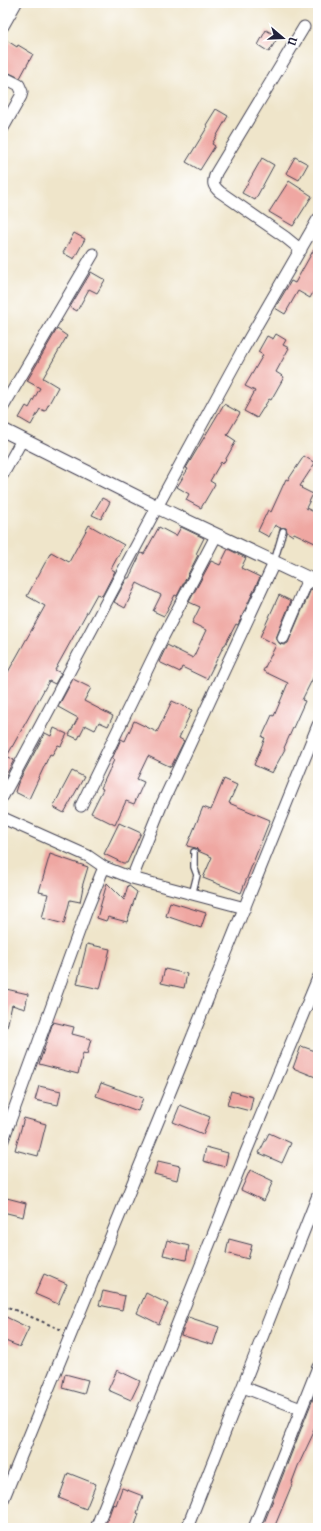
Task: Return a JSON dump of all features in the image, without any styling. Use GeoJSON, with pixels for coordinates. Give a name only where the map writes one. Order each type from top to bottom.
{"type":"FeatureCollection","features":[{"type":"Feature","properties":{"kind":"street"},"geometry":{"type":"LineString","coordinates":[[3,26],[16,3]]}},
{"type":"Feature","properties":{"kind":"street"},"geometry":{"type":"LineString","coordinates":[[301,250],[286,237],[220,192],[213,186],[213,182],[216,174],[304,27]]}},
{"type":"Feature","properties":{"kind":"street"},"geometry":{"type":"LineString","coordinates":[[3,77],[19,85],[22,92],[3,128]]}},
{"type":"Feature","properties":{"kind":"street"},"geometry":{"type":"LineString","coordinates":[[3,796],[157,507],[242,352],[318,219]]}},
{"type":"Feature","properties":{"kind":"street"},"geometry":{"type":"LineString","coordinates":[[3,407],[93,254]]}},
{"type":"Feature","properties":{"kind":"street"},"geometry":{"type":"LineString","coordinates":[[3,430],[216,536],[313,581],[283,638]]}},
{"type":"Feature","properties":{"kind":"street"},"geometry":{"type":"LineString","coordinates":[[3,474],[22,440]]}},
{"type":"Feature","properties":{"kind":"street"},"geometry":{"type":"LineString","coordinates":[[81,806],[160,644],[216,536]]}},
{"type":"Feature","properties":{"kind":"street"},"geometry":{"type":"LineString","coordinates":[[132,878],[161,806],[274,563]]}},
{"type":"Feature","properties":{"kind":"street"},"geometry":{"type":"LineString","coordinates":[[3,1500],[72,1334],[100,1261],[318,726]]}},
{"type":"Feature","properties":{"kind":"street"},"geometry":{"type":"LineString","coordinates":[[3,818],[88,856],[104,867],[132,878],[245,908]]}},
{"type":"Feature","properties":{"kind":"street"},"geometry":{"type":"LineString","coordinates":[[3,1140],[83,919],[104,867]]}},
{"type":"Feature","properties":{"kind":"street"},"geometry":{"type":"LineString","coordinates":[[96,1528],[246,1152],[318,978]]}},
{"type":"Feature","properties":{"kind":"street"},"geometry":{"type":"LineString","coordinates":[[187,1528],[318,1195]]}},
{"type":"Feature","properties":{"kind":"street"},"geometry":{"type":"LineString","coordinates":[[254,1528],[318,1367]]}},
{"type":"Feature","properties":{"kind":"street"},"geometry":{"type":"LineString","coordinates":[[243,1387],[301,1409]]}},
{"type":"Feature","properties":{"kind":"lane"},"geometry":{"type":"LineString","coordinates":[[274,563],[283,531]]}},
{"type":"Feature","properties":{"kind":"lane"},"geometry":{"type":"LineString","coordinates":[[192,895],[197,875],[194,866],[194,852]]}},
{"type":"Feature","properties":{"kind":"path"},"geometry":{"type":"LineString","coordinates":[[3,1305],[72,1334]]}},
{"type":"Feature","properties":{"kind":"building"},"geometry":{"type":"Polygon","coordinates":[[[266,30],[278,37],[269,52],[258,45],[266,30]]]}},
{"type":"Feature","properties":{"kind":"building"},"geometry":{"type":"Polygon","coordinates":[[[3,38],[17,47],[18,45],[33,54],[20,78],[3,70],[3,38]]]}},
{"type":"Feature","properties":{"kind":"building"},"geometry":{"type":"Polygon","coordinates":[[[216,109],[228,116],[212,144],[215,146],[200,170],[186,162],[208,126],[206,125],[216,109]]]}},
{"type":"Feature","properties":{"kind":"building"},"geometry":{"type":"Polygon","coordinates":[[[295,157],[308,164],[299,180],[286,173],[295,157]]]}},
{"type":"Feature","properties":{"kind":"building"},"geometry":{"type":"Polygon","coordinates":[[[262,158],[274,165],[255,200],[242,193],[262,158]]]}},
{"type":"Feature","properties":{"kind":"building"},"geometry":{"type":"Polygon","coordinates":[[[289,181],[312,196],[293,226],[269,212],[289,181]]]}},
{"type":"Feature","properties":{"kind":"building"},"geometry":{"type":"Polygon","coordinates":[[[74,233],[85,239],[74,259],[63,253],[74,233]]]}},
{"type":"Feature","properties":{"kind":"building"},"geometry":{"type":"Polygon","coordinates":[[[318,242],[318,283],[310,298],[298,291],[285,314],[275,308],[291,281],[295,283],[318,242]]]}},
{"type":"Feature","properties":{"kind":"building"},"geometry":{"type":"Polygon","coordinates":[[[91,272],[105,280],[97,293],[89,289],[77,311],[70,307],[91,272]]]}},
{"type":"Feature","properties":{"kind":"building"},"geometry":{"type":"Polygon","coordinates":[[[57,329],[67,336],[43,378],[58,387],[45,411],[40,409],[31,425],[19,418],[26,406],[29,408],[40,388],[27,381],[57,329]]]}},
{"type":"Feature","properties":{"kind":"building"},"geometry":{"type":"Polygon","coordinates":[[[276,334],[286,340],[283,345],[289,348],[276,372],[284,377],[271,400],[269,399],[257,418],[244,411],[255,391],[245,386],[263,355],[258,352],[267,336],[273,339],[276,334]]]}},
{"type":"Feature","properties":{"kind":"building"},"geometry":{"type":"Polygon","coordinates":[[[224,404],[240,413],[227,435],[236,441],[223,464],[221,462],[210,481],[215,484],[201,508],[186,500],[189,494],[177,487],[188,469],[186,468],[224,404]]]}},
{"type":"Feature","properties":{"kind":"building"},"geometry":{"type":"Polygon","coordinates":[[[304,456],[315,463],[300,486],[313,494],[306,508],[318,514],[318,536],[315,543],[294,533],[293,536],[287,532],[286,528],[280,528],[275,525],[269,537],[258,531],[268,510],[271,512],[286,479],[288,480],[304,456]]]}},
{"type":"Feature","properties":{"kind":"building"},"geometry":{"type":"Polygon","coordinates":[[[102,498],[110,502],[101,519],[92,515],[102,498]]]}},
{"type":"Feature","properties":{"kind":"building"},"geometry":{"type":"Polygon","coordinates":[[[89,525],[124,545],[111,569],[115,571],[102,596],[97,594],[55,670],[61,673],[55,684],[49,681],[7,756],[14,760],[5,777],[3,776],[3,681],[45,606],[27,596],[51,552],[69,562],[89,525]]]}},
{"type":"Feature","properties":{"kind":"building"},"geometry":{"type":"Polygon","coordinates":[[[159,527],[176,536],[181,527],[204,538],[196,554],[198,555],[177,596],[175,595],[164,616],[153,611],[161,595],[137,583],[125,608],[114,602],[127,578],[129,578],[141,553],[144,554],[159,527]]]}},
{"type":"Feature","properties":{"kind":"building"},"geometry":{"type":"Polygon","coordinates":[[[228,549],[246,558],[241,568],[260,577],[238,625],[236,624],[207,679],[182,667],[180,672],[159,662],[167,645],[193,658],[206,630],[192,623],[200,607],[189,602],[211,561],[220,565],[228,549]]]}},
{"type":"Feature","properties":{"kind":"building"},"geometry":{"type":"Polygon","coordinates":[[[311,589],[318,591],[318,668],[302,700],[305,701],[284,748],[285,749],[272,773],[254,765],[265,738],[262,737],[272,715],[274,716],[288,683],[263,671],[276,645],[260,637],[279,595],[291,601],[276,638],[280,644],[284,645],[288,643],[311,589]]]}},
{"type":"Feature","properties":{"kind":"building"},"geometry":{"type":"Polygon","coordinates":[[[73,679],[91,688],[84,701],[113,716],[108,726],[99,722],[95,730],[85,725],[78,739],[69,735],[78,718],[58,707],[73,679]]]}},
{"type":"Feature","properties":{"kind":"building"},"geometry":{"type":"Polygon","coordinates":[[[172,701],[192,710],[179,738],[184,741],[171,767],[148,756],[137,779],[144,782],[134,804],[126,801],[115,825],[91,813],[103,789],[101,788],[114,760],[112,759],[121,739],[125,741],[134,721],[157,732],[172,701]]]}},
{"type":"Feature","properties":{"kind":"building"},"geometry":{"type":"Polygon","coordinates":[[[54,728],[67,734],[61,746],[58,745],[52,755],[50,754],[29,799],[15,792],[18,783],[45,733],[51,736],[54,728]]]}},
{"type":"Feature","properties":{"kind":"building"},"geometry":{"type":"Polygon","coordinates":[[[72,771],[84,777],[64,813],[53,807],[72,771]]]}},
{"type":"Feature","properties":{"kind":"building"},"geometry":{"type":"Polygon","coordinates":[[[224,779],[237,785],[229,803],[270,820],[241,893],[203,878],[212,857],[198,851],[196,848],[187,846],[203,807],[211,810],[224,779]]]}},
{"type":"Feature","properties":{"kind":"building"},"geometry":{"type":"Polygon","coordinates":[[[119,823],[141,833],[127,863],[123,863],[104,854],[119,823]]]}},
{"type":"Feature","properties":{"kind":"building"},"geometry":{"type":"Polygon","coordinates":[[[50,854],[88,867],[82,887],[80,902],[70,900],[64,924],[42,918],[48,894],[39,892],[50,854]]]}},
{"type":"Feature","properties":{"kind":"building"},"geometry":{"type":"Polygon","coordinates":[[[107,883],[124,900],[128,885],[137,892],[127,922],[108,917],[106,921],[97,918],[107,883]]]}},
{"type":"Feature","properties":{"kind":"building"},"geometry":{"type":"Polygon","coordinates":[[[170,902],[206,913],[201,928],[166,916],[170,902]]]}},
{"type":"Feature","properties":{"kind":"building"},"geometry":{"type":"Polygon","coordinates":[[[87,944],[110,949],[100,989],[77,984],[87,944]]]}},
{"type":"Feature","properties":{"kind":"building"},"geometry":{"type":"Polygon","coordinates":[[[165,969],[187,974],[184,988],[161,983],[165,969]]]}},
{"type":"Feature","properties":{"kind":"building"},"geometry":{"type":"Polygon","coordinates":[[[6,989],[28,994],[25,1009],[12,1005],[7,1027],[3,1026],[3,1001],[6,989]]]}},
{"type":"Feature","properties":{"kind":"building"},"geometry":{"type":"Polygon","coordinates":[[[53,1022],[74,1027],[72,1034],[91,1039],[87,1054],[83,1053],[78,1074],[39,1064],[53,1022]]]}},
{"type":"Feature","properties":{"kind":"building"},"geometry":{"type":"Polygon","coordinates":[[[301,1046],[318,1052],[318,1078],[293,1068],[301,1046]]]}},
{"type":"Feature","properties":{"kind":"building"},"geometry":{"type":"Polygon","coordinates":[[[101,1083],[143,1098],[138,1111],[96,1096],[101,1083]]]}},
{"type":"Feature","properties":{"kind":"building"},"geometry":{"type":"Polygon","coordinates":[[[39,1086],[61,1091],[58,1105],[35,1100],[39,1086]]]}},
{"type":"Feature","properties":{"kind":"building"},"geometry":{"type":"Polygon","coordinates":[[[231,1091],[253,1097],[250,1111],[227,1105],[231,1091]]]}},
{"type":"Feature","properties":{"kind":"building"},"geometry":{"type":"Polygon","coordinates":[[[180,1105],[210,1117],[203,1134],[173,1122],[180,1105]]]}},
{"type":"Feature","properties":{"kind":"building"},"geometry":{"type":"Polygon","coordinates":[[[24,1118],[46,1124],[38,1156],[15,1150],[24,1118]]]}},
{"type":"Feature","properties":{"kind":"building"},"geometry":{"type":"Polygon","coordinates":[[[269,1133],[291,1143],[282,1163],[259,1153],[269,1133]]]}},
{"type":"Feature","properties":{"kind":"building"},"geometry":{"type":"Polygon","coordinates":[[[206,1147],[228,1153],[225,1167],[203,1161],[206,1147]]]}},
{"type":"Feature","properties":{"kind":"building"},"geometry":{"type":"Polygon","coordinates":[[[158,1161],[180,1166],[177,1180],[154,1174],[158,1161]]]}},
{"type":"Feature","properties":{"kind":"building"},"geometry":{"type":"Polygon","coordinates":[[[250,1170],[273,1181],[264,1201],[241,1190],[250,1170]]]}},
{"type":"Feature","properties":{"kind":"building"},"geometry":{"type":"Polygon","coordinates":[[[3,1197],[26,1203],[23,1217],[3,1212],[3,1197]]]}},
{"type":"Feature","properties":{"kind":"building"},"geometry":{"type":"Polygon","coordinates":[[[229,1239],[252,1245],[248,1259],[226,1253],[229,1239]]]}},
{"type":"Feature","properties":{"kind":"building"},"geometry":{"type":"Polygon","coordinates":[[[167,1240],[189,1246],[186,1260],[163,1255],[167,1240]]]}},
{"type":"Feature","properties":{"kind":"building"},"geometry":{"type":"Polygon","coordinates":[[[44,1274],[67,1284],[58,1304],[35,1294],[44,1274]]]}},
{"type":"Feature","properties":{"kind":"building"},"geometry":{"type":"Polygon","coordinates":[[[103,1291],[125,1296],[122,1310],[99,1305],[103,1291]]]}},
{"type":"Feature","properties":{"kind":"building"},"geometry":{"type":"Polygon","coordinates":[[[146,1293],[168,1304],[159,1324],[137,1313],[146,1293]]]}},
{"type":"Feature","properties":{"kind":"building"},"geometry":{"type":"Polygon","coordinates":[[[6,1317],[29,1328],[20,1347],[3,1340],[3,1324],[6,1317]]]}},
{"type":"Feature","properties":{"kind":"building"},"geometry":{"type":"Polygon","coordinates":[[[188,1317],[219,1327],[213,1345],[181,1335],[188,1317]]]}},
{"type":"Feature","properties":{"kind":"building"},"geometry":{"type":"Polygon","coordinates":[[[117,1370],[140,1381],[131,1400],[108,1390],[117,1370]]]}},
{"type":"Feature","properties":{"kind":"building"},"geometry":{"type":"Polygon","coordinates":[[[65,1374],[88,1380],[84,1394],[62,1388],[65,1374]]]}},
{"type":"Feature","properties":{"kind":"building"},"geometry":{"type":"Polygon","coordinates":[[[318,1386],[318,1419],[313,1431],[314,1432],[298,1466],[274,1528],[262,1528],[318,1386]]]}},
{"type":"Feature","properties":{"kind":"building"},"geometry":{"type":"Polygon","coordinates":[[[68,1473],[96,1484],[86,1509],[59,1498],[68,1473]]]}},
{"type":"Feature","properties":{"kind":"building"},"geometry":{"type":"Polygon","coordinates":[[[122,1488],[143,1496],[134,1528],[116,1528],[106,1524],[113,1504],[116,1505],[122,1488]]]}}]}
